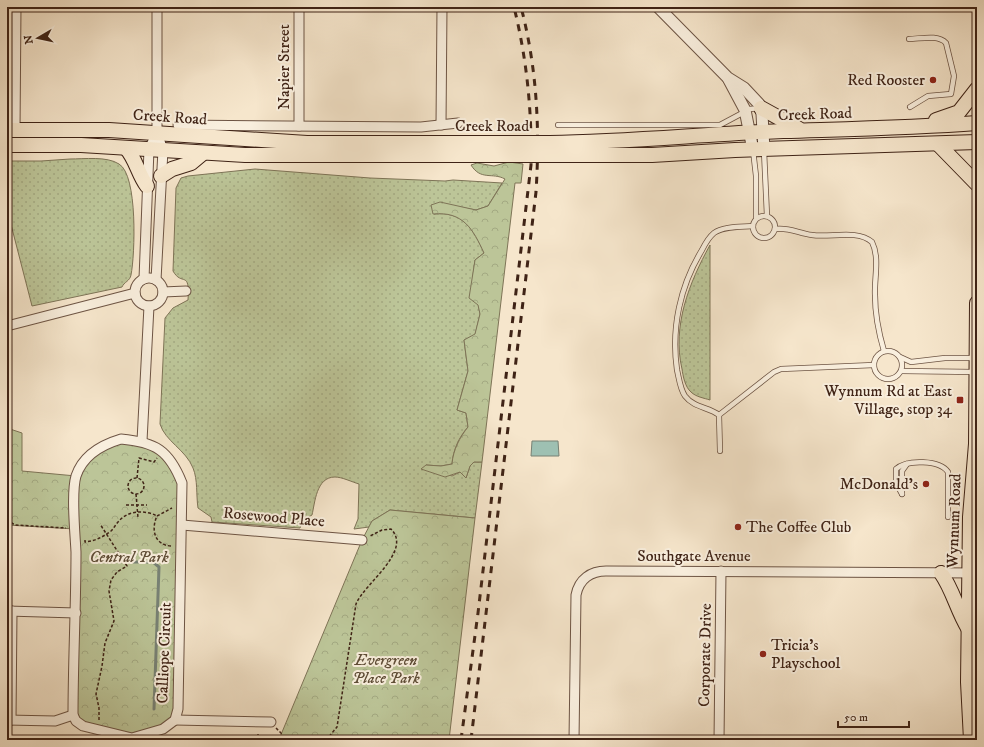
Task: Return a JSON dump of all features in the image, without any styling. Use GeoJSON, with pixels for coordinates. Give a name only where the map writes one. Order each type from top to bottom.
{"type":"FeatureCollection","features":[{"type":"Feature","properties":{"kind":"main road"},"geometry":{"type":"LineString","coordinates":[[921,127],[959,112],[977,89]]}},
{"type":"Feature","properties":{"kind":"main road"},"geometry":{"type":"LineString","coordinates":[[761,108],[803,131]]}},
{"type":"Feature","properties":{"kind":"main road","name":"Creek Road"},"geometry":{"type":"LineString","coordinates":[[550,149],[628,141],[757,133],[921,127],[977,123]]}},
{"type":"Feature","properties":{"kind":"main road","name":"Creek Road"},"geometry":{"type":"LineString","coordinates":[[11,130],[109,130],[307,143],[522,149]]}},
{"type":"Feature","properties":{"kind":"main road","name":"Creek Road"},"geometry":{"type":"LineString","coordinates":[[7,146],[81,145],[245,155],[550,149],[652,155],[977,142]]}},
{"type":"Feature","properties":{"kind":"main road"},"geometry":{"type":"LineString","coordinates":[[938,144],[977,184]]}},
{"type":"Feature","properties":{"kind":"main road"},"geometry":{"type":"LineString","coordinates":[[126,148],[134,158],[140,177],[147,186]]}},
{"type":"Feature","properties":{"kind":"main road"},"geometry":{"type":"LineString","coordinates":[[161,176],[172,169],[191,163],[203,153]]}},
{"type":"Feature","properties":{"kind":"main road","name":"Wynnum Road"},"geometry":{"type":"LineString","coordinates":[[971,740],[968,682],[969,630],[973,573],[971,494],[976,444],[977,303]]}},
{"type":"Feature","properties":{"kind":"main road"},"geometry":{"type":"LineString","coordinates":[[941,573],[949,586],[961,616],[969,630]]}},
{"type":"Feature","properties":{"kind":"street"},"geometry":{"type":"LineString","coordinates":[[11,130],[16,7]]}},
{"type":"Feature","properties":{"kind":"street"},"geometry":{"type":"LineString","coordinates":[[144,279],[147,186],[156,150],[157,133],[157,7]]}},
{"type":"Feature","properties":{"kind":"street","name":"Napier Street"},"geometry":{"type":"LineString","coordinates":[[299,7],[299,126]]}},
{"type":"Feature","properties":{"kind":"street"},"geometry":{"type":"LineString","coordinates":[[441,125],[442,7]]}},
{"type":"Feature","properties":{"kind":"street"},"geometry":{"type":"LineString","coordinates":[[658,7],[728,78],[744,88],[756,100],[761,108],[757,133],[758,150]]}},
{"type":"Feature","properties":{"kind":"street"},"geometry":{"type":"LineString","coordinates":[[728,78],[757,133]]}},
{"type":"Feature","properties":{"kind":"street","name":"Creek Road"},"geometry":{"type":"LineString","coordinates":[[178,125],[441,125],[458,123]]}},
{"type":"Feature","properties":{"kind":"street"},"geometry":{"type":"LineString","coordinates":[[156,280],[161,176],[156,150],[157,133]]}},
{"type":"Feature","properties":{"kind":"street"},"geometry":{"type":"LineString","coordinates":[[144,279],[156,280],[161,285],[163,292],[158,303],[149,306],[141,303],[135,293],[137,284],[144,279]]}},
{"type":"Feature","properties":{"kind":"street"},"geometry":{"type":"LineString","coordinates":[[163,292],[186,291]]}},
{"type":"Feature","properties":{"kind":"street"},"geometry":{"type":"LineString","coordinates":[[7,326],[135,293]]}},
{"type":"Feature","properties":{"kind":"street"},"geometry":{"type":"LineString","coordinates":[[142,441],[149,306]]}},
{"type":"Feature","properties":{"kind":"street","name":"Calliope Circuit"},"geometry":{"type":"LineString","coordinates":[[121,439],[142,441],[156,446],[176,468],[182,483],[178,709],[175,720],[163,729],[132,739],[83,726],[76,721],[73,715],[76,613],[74,485],[76,476],[89,455],[103,445],[121,439]]}},
{"type":"Feature","properties":{"kind":"street","name":"Rosewood Place"},"geometry":{"type":"LineString","coordinates":[[182,525],[362,540]]}},
{"type":"Feature","properties":{"kind":"street","name":"Southgate Avenue"},"geometry":{"type":"LineString","coordinates":[[574,740],[577,591],[583,580],[593,573],[602,571],[721,571],[973,573]]}},
{"type":"Feature","properties":{"kind":"street","name":"Corporate Drive"},"geometry":{"type":"LineString","coordinates":[[719,740],[721,571]]}},
{"type":"Feature","properties":{"kind":"street"},"geometry":{"type":"LineString","coordinates":[[73,715],[57,721],[9,720],[10,611],[76,613]]}},
{"type":"Feature","properties":{"kind":"street"},"geometry":{"type":"LineString","coordinates":[[175,720],[230,723],[271,722]]}},
{"type":"Feature","properties":{"kind":"lane"},"geometry":{"type":"LineString","coordinates":[[909,39],[937,38],[943,40],[946,43],[954,76],[951,94],[928,96],[910,107]]}},
{"type":"Feature","properties":{"kind":"lane","name":"Creek Road"},"geometry":{"type":"LineString","coordinates":[[558,125],[714,126],[729,122],[752,108],[761,108]]}},
{"type":"Feature","properties":{"kind":"lane"},"geometry":{"type":"LineString","coordinates":[[758,150],[767,216],[774,222],[775,229],[772,235],[764,238],[757,236],[753,226],[756,218],[756,176],[758,150]]}},
{"type":"Feature","properties":{"kind":"lane"},"geometry":{"type":"LineString","coordinates":[[756,218],[767,216]]}},
{"type":"Feature","properties":{"kind":"lane"},"geometry":{"type":"LineString","coordinates":[[720,451],[719,415],[714,411],[698,407],[685,396],[679,380],[675,357],[675,334],[678,311],[690,272],[708,239],[715,232],[729,228],[753,226]]}},
{"type":"Feature","properties":{"kind":"lane"},"geometry":{"type":"LineString","coordinates":[[775,229],[786,228],[810,235],[860,237],[872,242],[876,255],[875,296],[884,351]]}},
{"type":"Feature","properties":{"kind":"lane"},"geometry":{"type":"LineString","coordinates":[[900,357],[903,366],[902,371],[895,378],[885,379],[877,374],[874,365],[877,356],[884,351],[893,351],[900,357],[911,362],[945,358],[977,358]]}},
{"type":"Feature","properties":{"kind":"lane"},"geometry":{"type":"LineString","coordinates":[[719,415],[774,372],[781,370],[874,365]]}},
{"type":"Feature","properties":{"kind":"lane"},"geometry":{"type":"LineString","coordinates":[[902,371],[976,372]]}},
{"type":"Feature","properties":{"kind":"lane"},"geometry":{"type":"LineString","coordinates":[[902,494],[896,483],[896,469],[900,465],[936,463],[944,466],[948,472],[948,517]]}},
{"type":"Feature","properties":{"kind":"path"},"geometry":{"type":"LineString","coordinates":[[137,478],[139,458],[154,462],[158,457]]}},
{"type":"Feature","properties":{"kind":"path"},"geometry":{"type":"LineString","coordinates":[[137,478],[143,480],[145,486],[143,492],[136,494],[130,492],[128,486],[130,480],[137,478]]}},
{"type":"Feature","properties":{"kind":"path"},"geometry":{"type":"LineString","coordinates":[[136,494],[138,518]]}},
{"type":"Feature","properties":{"kind":"path"},"geometry":{"type":"LineString","coordinates":[[126,505],[148,505]]}},
{"type":"Feature","properties":{"kind":"path"},"geometry":{"type":"LineString","coordinates":[[176,508],[167,509],[157,516],[154,529],[156,537],[161,543],[167,546],[182,546]]}},
{"type":"Feature","properties":{"kind":"path"},"geometry":{"type":"LineString","coordinates":[[85,536],[85,542],[95,541],[112,530],[120,520],[128,514],[148,512],[157,516]]}},
{"type":"Feature","properties":{"kind":"path"},"geometry":{"type":"LineString","coordinates":[[7,520],[16,524],[70,529]]}},
{"type":"Feature","properties":{"kind":"path"},"geometry":{"type":"LineString","coordinates":[[100,524],[127,566],[117,572],[111,580],[109,591],[114,621],[105,644],[96,694],[99,708],[99,720],[110,722],[107,732]]}},
{"type":"Feature","properties":{"kind":"path"},"geometry":{"type":"LineString","coordinates":[[326,740],[337,727],[356,604],[359,596],[391,560],[396,550],[396,536],[391,529],[382,530],[362,540]]}},
{"type":"Feature","properties":{"kind":"path"},"geometry":{"type":"LineString","coordinates":[[271,722],[282,734],[283,740]]}},
{"type":"Feature","properties":{"kind":"path"},"geometry":{"type":"LineString","coordinates":[[258,734],[258,740]]}},
{"type":"Feature","properties":{"kind":"green space"},"geometry":{"type":"Polygon","coordinates":[[[95,158],[114,161],[125,171],[129,183],[134,216],[131,275],[122,287],[32,306],[7,209],[7,161],[95,158]]]}},
{"type":"Feature","properties":{"kind":"green space"},"geometry":{"type":"Polygon","coordinates":[[[509,162],[523,164],[521,183],[515,183],[482,462],[474,462],[470,466],[466,478],[460,472],[445,477],[421,469],[426,465],[441,466],[452,464],[457,444],[468,427],[466,413],[457,410],[468,371],[464,340],[475,334],[480,314],[478,305],[469,298],[475,260],[484,253],[476,236],[466,223],[452,215],[433,214],[431,205],[440,202],[476,210],[488,206],[505,179],[496,176],[483,175],[475,170],[471,165],[477,163],[494,166],[509,162]]]}},
{"type":"Feature","properties":{"kind":"green space"},"geometry":{"type":"Polygon","coordinates":[[[255,169],[370,178],[502,183],[488,206],[476,210],[459,207],[434,214],[452,215],[466,223],[476,236],[484,253],[475,260],[473,275],[480,314],[475,335],[464,340],[468,371],[457,410],[466,413],[468,427],[457,444],[452,464],[441,466],[426,465],[452,476],[460,472],[466,478],[470,466],[474,462],[482,462],[475,518],[390,510],[372,521],[369,527],[354,529],[358,519],[359,484],[338,477],[329,478],[320,486],[312,515],[303,520],[300,528],[212,522],[211,517],[198,508],[195,473],[193,468],[186,456],[166,436],[160,424],[165,318],[173,308],[188,300],[187,281],[176,276],[173,271],[176,188],[181,178],[188,176],[255,169]]]}},
{"type":"Feature","properties":{"kind":"green space"},"geometry":{"type":"Polygon","coordinates":[[[710,245],[710,400],[693,394],[686,384],[679,353],[679,337],[684,305],[689,290],[702,259],[710,245]]]}},
{"type":"Feature","properties":{"kind":"green space","name":"Central Park"},"geometry":{"type":"Polygon","coordinates":[[[7,428],[22,433],[22,471],[76,476],[82,465],[121,439],[156,446],[182,483],[175,720],[132,738],[76,721],[75,529],[7,525],[7,428]]]}},
{"type":"Feature","properties":{"kind":"green space","name":"Evergreen Place Park"},"geometry":{"type":"Polygon","coordinates":[[[390,510],[475,518],[449,740],[253,740],[253,738],[280,737],[362,540],[372,521],[390,510]]]}},
{"type":"Feature","properties":{"kind":"shaded area"},"geometry":{"type":"Polygon","coordinates":[[[532,441],[558,441],[559,456],[531,456],[532,441]]]}},
{"type":"Feature","properties":{"kind":"waterway"},"geometry":{"type":"LineString","coordinates":[[101,556],[120,562]]}},
{"type":"Feature","properties":{"kind":"waterway"},"geometry":{"type":"LineString","coordinates":[[128,562],[153,562],[159,567],[154,709]]}},
{"type":"Feature","properties":{"kind":"railway"},"geometry":{"type":"LineString","coordinates":[[461,740],[478,613],[531,165],[531,125],[528,86],[519,27],[514,7]]}},
{"type":"Feature","properties":{"kind":"railway"},"geometry":{"type":"LineString","coordinates":[[471,740],[536,192],[538,145],[536,99],[531,53],[521,7]]}},
{"type":"Feature","properties":{"kind":"place","name":"Red Rooster"},"geometry":{"type":"Point","coordinates":[933,80]}},
{"type":"Feature","properties":{"kind":"place","name":"Wynnum Rd at East Village, stop 34"},"geometry":{"type":"Point","coordinates":[960,400]}},
{"type":"Feature","properties":{"kind":"place","name":"McDonald's"},"geometry":{"type":"Point","coordinates":[926,484]}},
{"type":"Feature","properties":{"kind":"place","name":"The Coffee Club"},"geometry":{"type":"Point","coordinates":[738,527]}},
{"type":"Feature","properties":{"kind":"place","name":"Tricia's Playschool"},"geometry":{"type":"Point","coordinates":[763,654]}}]}
